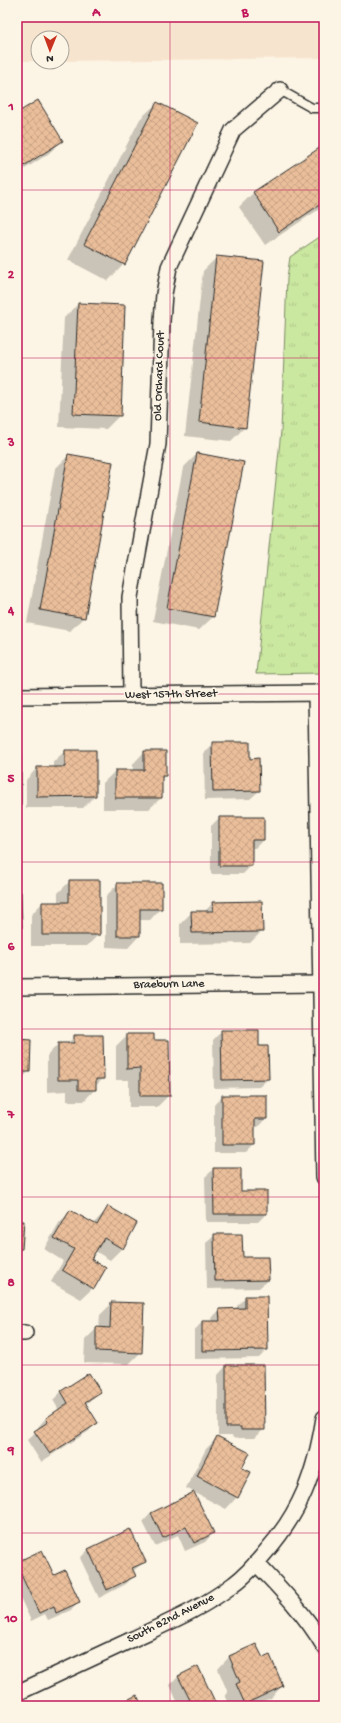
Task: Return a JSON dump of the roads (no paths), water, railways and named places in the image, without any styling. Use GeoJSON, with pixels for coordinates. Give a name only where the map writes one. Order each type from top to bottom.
{"type":"FeatureCollection","features":[{"type":"Feature","properties":{"kind":"street","name":"Old Orchard Court"},"geometry":{"type":"LineString","coordinates":[[131,695],[130,597],[158,444],[162,322],[164,294],[169,267],[233,130],[280,90]]}},
{"type":"Feature","properties":{"kind":"street","name":"West 157th Street"},"geometry":{"type":"LineString","coordinates":[[17,696],[320,693]]}},
{"type":"Feature","properties":{"kind":"street"},"geometry":{"type":"LineString","coordinates":[[320,693],[324,1177]]}},
{"type":"Feature","properties":{"kind":"street","name":"Braeburn Lane"},"geometry":{"type":"LineString","coordinates":[[17,987],[322,984]]}},
{"type":"Feature","properties":{"kind":"street","name":"South 82nd Avenue"},"geometry":{"type":"LineString","coordinates":[[17,1693],[200,1607],[234,1584],[256,1563],[277,1539],[291,1519],[307,1487],[320,1445],[324,1418]]}},
{"type":"Feature","properties":{"kind":"street"},"geometry":{"type":"LineString","coordinates":[[256,1563],[295,1605],[314,1629],[324,1646]]}},
{"type":"Feature","properties":{"kind":"lane"},"geometry":{"type":"LineString","coordinates":[[280,90],[312,108],[324,108]]}}]}
